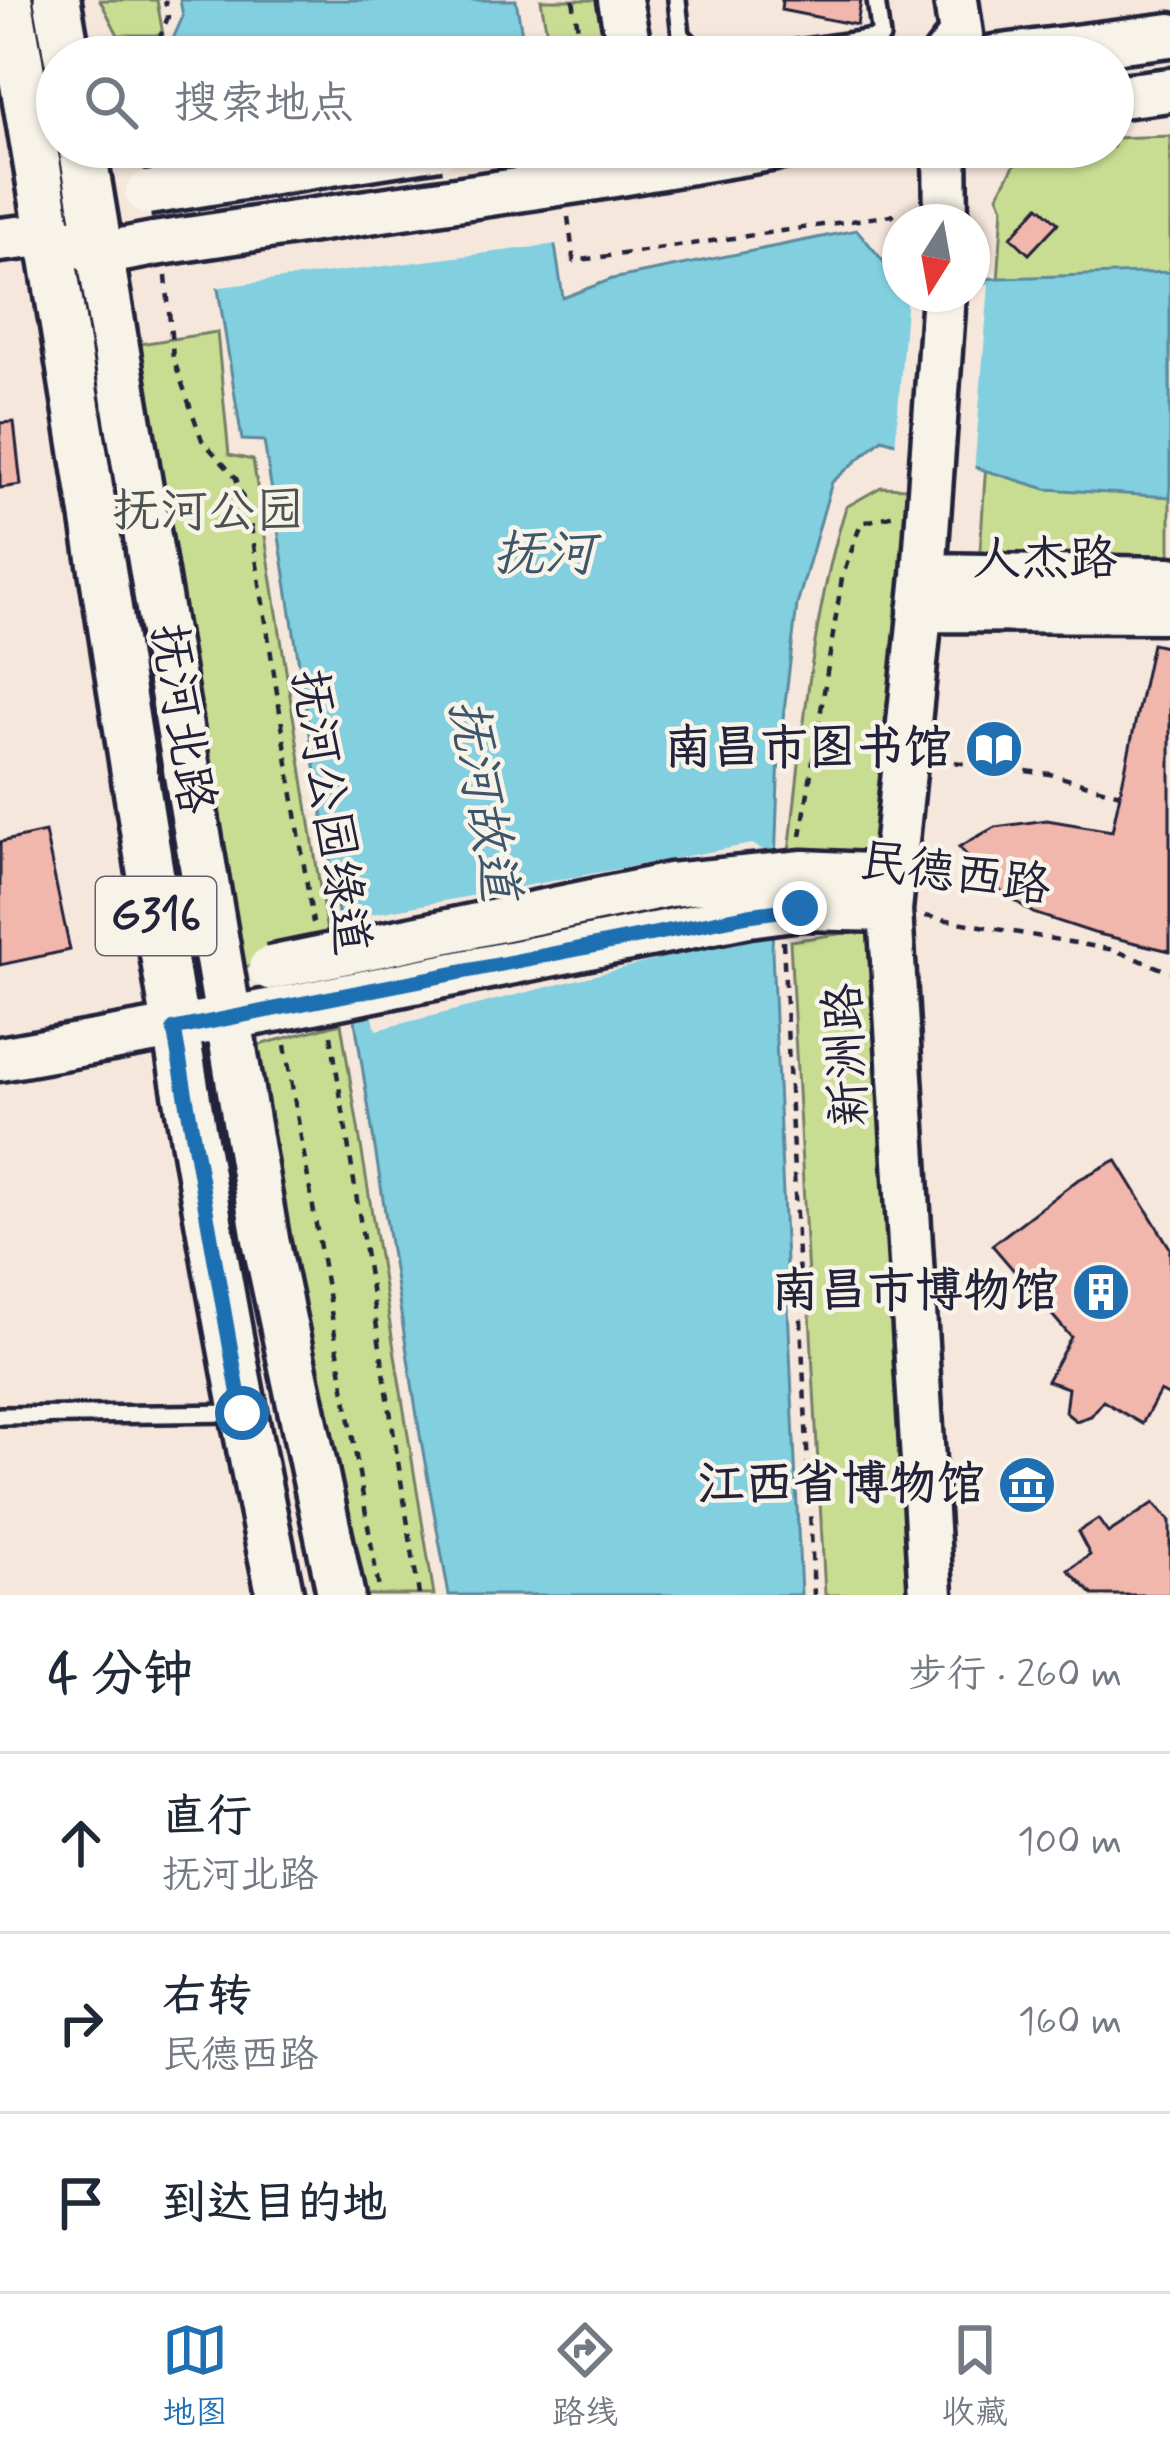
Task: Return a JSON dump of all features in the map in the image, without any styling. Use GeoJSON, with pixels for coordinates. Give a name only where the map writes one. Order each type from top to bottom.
{"type":"FeatureCollection","features":[{"type":"Feature","properties":{"kind":"main road","name":"抚河北路"},"geometry":{"type":"LineString","coordinates":[[9,0],[36,154]]}},
{"type":"Feature","properties":{"kind":"main road"},"geometry":{"type":"LineString","coordinates":[[57,0],[63,36]]}},
{"type":"Feature","properties":{"kind":"main road"},"geometry":{"type":"LineString","coordinates":[[620,0],[628,36]]}},
{"type":"Feature","properties":{"kind":"main road"},"geometry":{"type":"LineString","coordinates":[[931,0],[937,36]]}},
{"type":"Feature","properties":{"kind":"main road"},"geometry":{"type":"LineString","coordinates":[[956,0],[960,36]]}},
{"type":"Feature","properties":{"kind":"main road"},"geometry":{"type":"LineString","coordinates":[[1134,40],[1170,35]]}},
{"type":"Feature","properties":{"kind":"main road"},"geometry":{"type":"LineString","coordinates":[[1134,94],[1170,90]]}},
{"type":"Feature","properties":{"kind":"main road","name":"抚河北路"},"geometry":{"type":"LineString","coordinates":[[38,168],[172,1014],[242,1413],[280,1595]]}},
{"type":"Feature","properties":{"kind":"main road","name":"抚河北路"},"geometry":{"type":"LineString","coordinates":[[86,168],[266,1242],[340,1595]]}},
{"type":"Feature","properties":{"kind":"main road"},"geometry":{"type":"LineString","coordinates":[[50,234],[92,203],[309,168]]}},
{"type":"Feature","properties":{"kind":"main road"},"geometry":{"type":"LineString","coordinates":[[0,240],[50,234],[101,254],[160,256],[577,192],[631,168]]}},
{"type":"Feature","properties":{"kind":"main road"},"geometry":{"type":"LineString","coordinates":[[945,168],[946,204]]}},
{"type":"Feature","properties":{"kind":"main road","name":"新洲路"},"geometry":{"type":"LineString","coordinates":[[931,1595],[890,893],[922,593],[943,312]]}},
{"type":"Feature","properties":{"kind":"main road","name":"人杰路"},"geometry":{"type":"LineString","coordinates":[[922,593],[1170,579]]}},
{"type":"Feature","properties":{"kind":"main road","name":"人杰路"},"geometry":{"type":"LineString","coordinates":[[922,593],[1170,611]]}},
{"type":"Feature","properties":{"kind":"main road","name":"民德西路"},"geometry":{"type":"LineString","coordinates":[[0,1059],[275,989],[726,919],[801,890],[890,893]]}},
{"type":"Feature","properties":{"kind":"lane"},"geometry":{"type":"LineString","coordinates":[[677,0],[682,36]]}},
{"type":"Feature","properties":{"kind":"lane"},"geometry":{"type":"LineString","coordinates":[[876,0],[880,36]]}},
{"type":"Feature","properties":{"kind":"lane"},"geometry":{"type":"LineString","coordinates":[[0,1416],[242,1413]]}},
{"type":"Feature","properties":{"kind":"path"},"geometry":{"type":"LineString","coordinates":[[160,36],[168,16],[165,0]]}},
{"type":"Feature","properties":{"kind":"path"},"geometry":{"type":"LineString","coordinates":[[573,0],[579,36]]}},
{"type":"Feature","properties":{"kind":"path"},"geometry":{"type":"LineString","coordinates":[[577,192],[568,223],[574,261],[882,215]]}},
{"type":"Feature","properties":{"kind":"path","name":"抚河公园绿道"},"geometry":{"type":"LineString","coordinates":[[160,256],[173,358],[202,440],[236,478],[250,520],[316,941]]}},
{"type":"Feature","properties":{"kind":"path"},"geometry":{"type":"LineString","coordinates":[[904,756],[1049,774],[1120,794]]}},
{"type":"Feature","properties":{"kind":"path","name":"民德西路"},"geometry":{"type":"LineString","coordinates":[[890,893],[1114,950],[1170,972]]}},
{"type":"Feature","properties":{"kind":"path"},"geometry":{"type":"LineString","coordinates":[[275,989],[380,1595]]}},
{"type":"Feature","properties":{"kind":"path"},"geometry":{"type":"LineString","coordinates":[[331,1034],[419,1595]]}},
{"type":"Feature","properties":{"kind":"green space"},"geometry":{"type":"Polygon","coordinates":[[[100,0],[157,0],[163,35],[118,35],[100,0]]]}},
{"type":"Feature","properties":{"kind":"green space"},"geometry":{"type":"Polygon","coordinates":[[[541,0],[602,0],[607,36],[547,36],[541,0]]]}},
{"type":"Feature","properties":{"kind":"green space"},"geometry":{"type":"Polygon","coordinates":[[[1170,136],[1170,627],[975,627],[1003,207],[998,195],[1013,168],[1134,168],[1134,137],[1170,136]]]}},
{"type":"Feature","properties":{"kind":"green space","name":"抚河公园"},"geometry":{"type":"Polygon","coordinates":[[[217,332],[229,455],[253,460],[329,945],[234,970],[127,346],[217,332]]]}},
{"type":"Feature","properties":{"kind":"green space"},"geometry":{"type":"Polygon","coordinates":[[[881,487],[908,488],[879,854],[789,852],[810,678],[834,549],[846,507],[881,487]]]}},
{"type":"Feature","properties":{"kind":"green space"},"geometry":{"type":"Polygon","coordinates":[[[873,929],[916,1595],[825,1595],[790,941],[873,929]]]}},
{"type":"Feature","properties":{"kind":"green space"},"geometry":{"type":"Polygon","coordinates":[[[341,1023],[434,1595],[339,1595],[255,1046],[341,1023]]]}},
{"type":"Feature","properties":{"kind":"water"},"geometry":{"type":"Polygon","coordinates":[[[180,0],[516,0],[522,36],[174,36],[183,16],[180,0]]]}},
{"type":"Feature","properties":{"kind":"water","name":"抚河"},"geometry":{"type":"Polygon","coordinates":[[[181,168],[543,168],[563,298],[612,279],[857,230],[882,260],[882,312],[990,312],[990,278],[1170,272],[1170,497],[1046,489],[882,439],[832,482],[797,605],[779,752],[772,951],[801,1595],[449,1595],[264,441],[242,440],[199,169],[181,168]]]}},
{"type":"Feature","properties":{"kind":"pier"},"geometry":{"type":"Polygon","coordinates":[[[169,168],[548,168],[558,244],[212,288],[194,174],[170,173],[169,168]]]}},
{"type":"Feature","properties":{"kind":"pier"},"geometry":{"type":"Polygon","coordinates":[[[906,312],[987,312],[974,473],[895,449],[906,312]]]}},
{"type":"Feature","properties":{"kind":"pier"},"geometry":{"type":"Polygon","coordinates":[[[752,844],[781,860],[779,929],[376,1030],[351,918],[752,844]]]}},
{"type":"Feature","properties":{"kind":"building"},"geometry":{"type":"Polygon","coordinates":[[[782,0],[861,0],[857,25],[781,10],[782,0]]]}},
{"type":"Feature","properties":{"kind":"building"},"geometry":{"type":"Polygon","coordinates":[[[1039,206],[1058,223],[1029,254],[1011,237],[1039,206]]]}},
{"type":"Feature","properties":{"kind":"building"},"geometry":{"type":"Polygon","coordinates":[[[14,422],[21,485],[0,488],[0,423],[14,422]]]}},
{"type":"Feature","properties":{"kind":"building","name":"南昌市图书馆"},"geometry":{"type":"Polygon","coordinates":[[[1152,644],[1170,648],[1170,951],[1033,913],[998,889],[959,847],[995,827],[1047,820],[1112,831],[1152,644]]]}},
{"type":"Feature","properties":{"kind":"building"},"geometry":{"type":"Polygon","coordinates":[[[45,832],[70,950],[0,965],[0,842],[45,832]]]}},
{"type":"Feature","properties":{"kind":"building","name":"南昌市博物馆"},"geometry":{"type":"Polygon","coordinates":[[[1116,1160],[1170,1248],[1170,1396],[1160,1391],[1142,1424],[1103,1401],[1091,1416],[1076,1421],[1065,1412],[1068,1388],[1047,1381],[1071,1337],[992,1245],[1076,1181],[1116,1160]]]}},
{"type":"Feature","properties":{"kind":"building"},"geometry":{"type":"Polygon","coordinates":[[[1154,1503],[1170,1521],[1170,1595],[1093,1595],[1068,1570],[1090,1555],[1078,1532],[1098,1519],[1108,1533],[1154,1503]]]}},
{"type":"Feature","properties":{"kind":"place","name":"南昌市图书馆"},"geometry":{"type":"Point","coordinates":[994,749]}},
{"type":"Feature","properties":{"kind":"place","name":"南昌市博物馆"},"geometry":{"type":"Point","coordinates":[1101,1292]}},
{"type":"Feature","properties":{"kind":"place","name":"江西省博物馆"},"geometry":{"type":"Point","coordinates":[1027,1485]}},
{"type":"Feature","properties":{"kind":"route"},"geometry":{"type":"LineString","coordinates":[[242,1413],[174,1029],[800,908]]}},
{"type":"Feature","properties":{"kind":"water label","name":"抚河故道"},"geometry":{"type":"Point","coordinates":[482,800]}}]}
